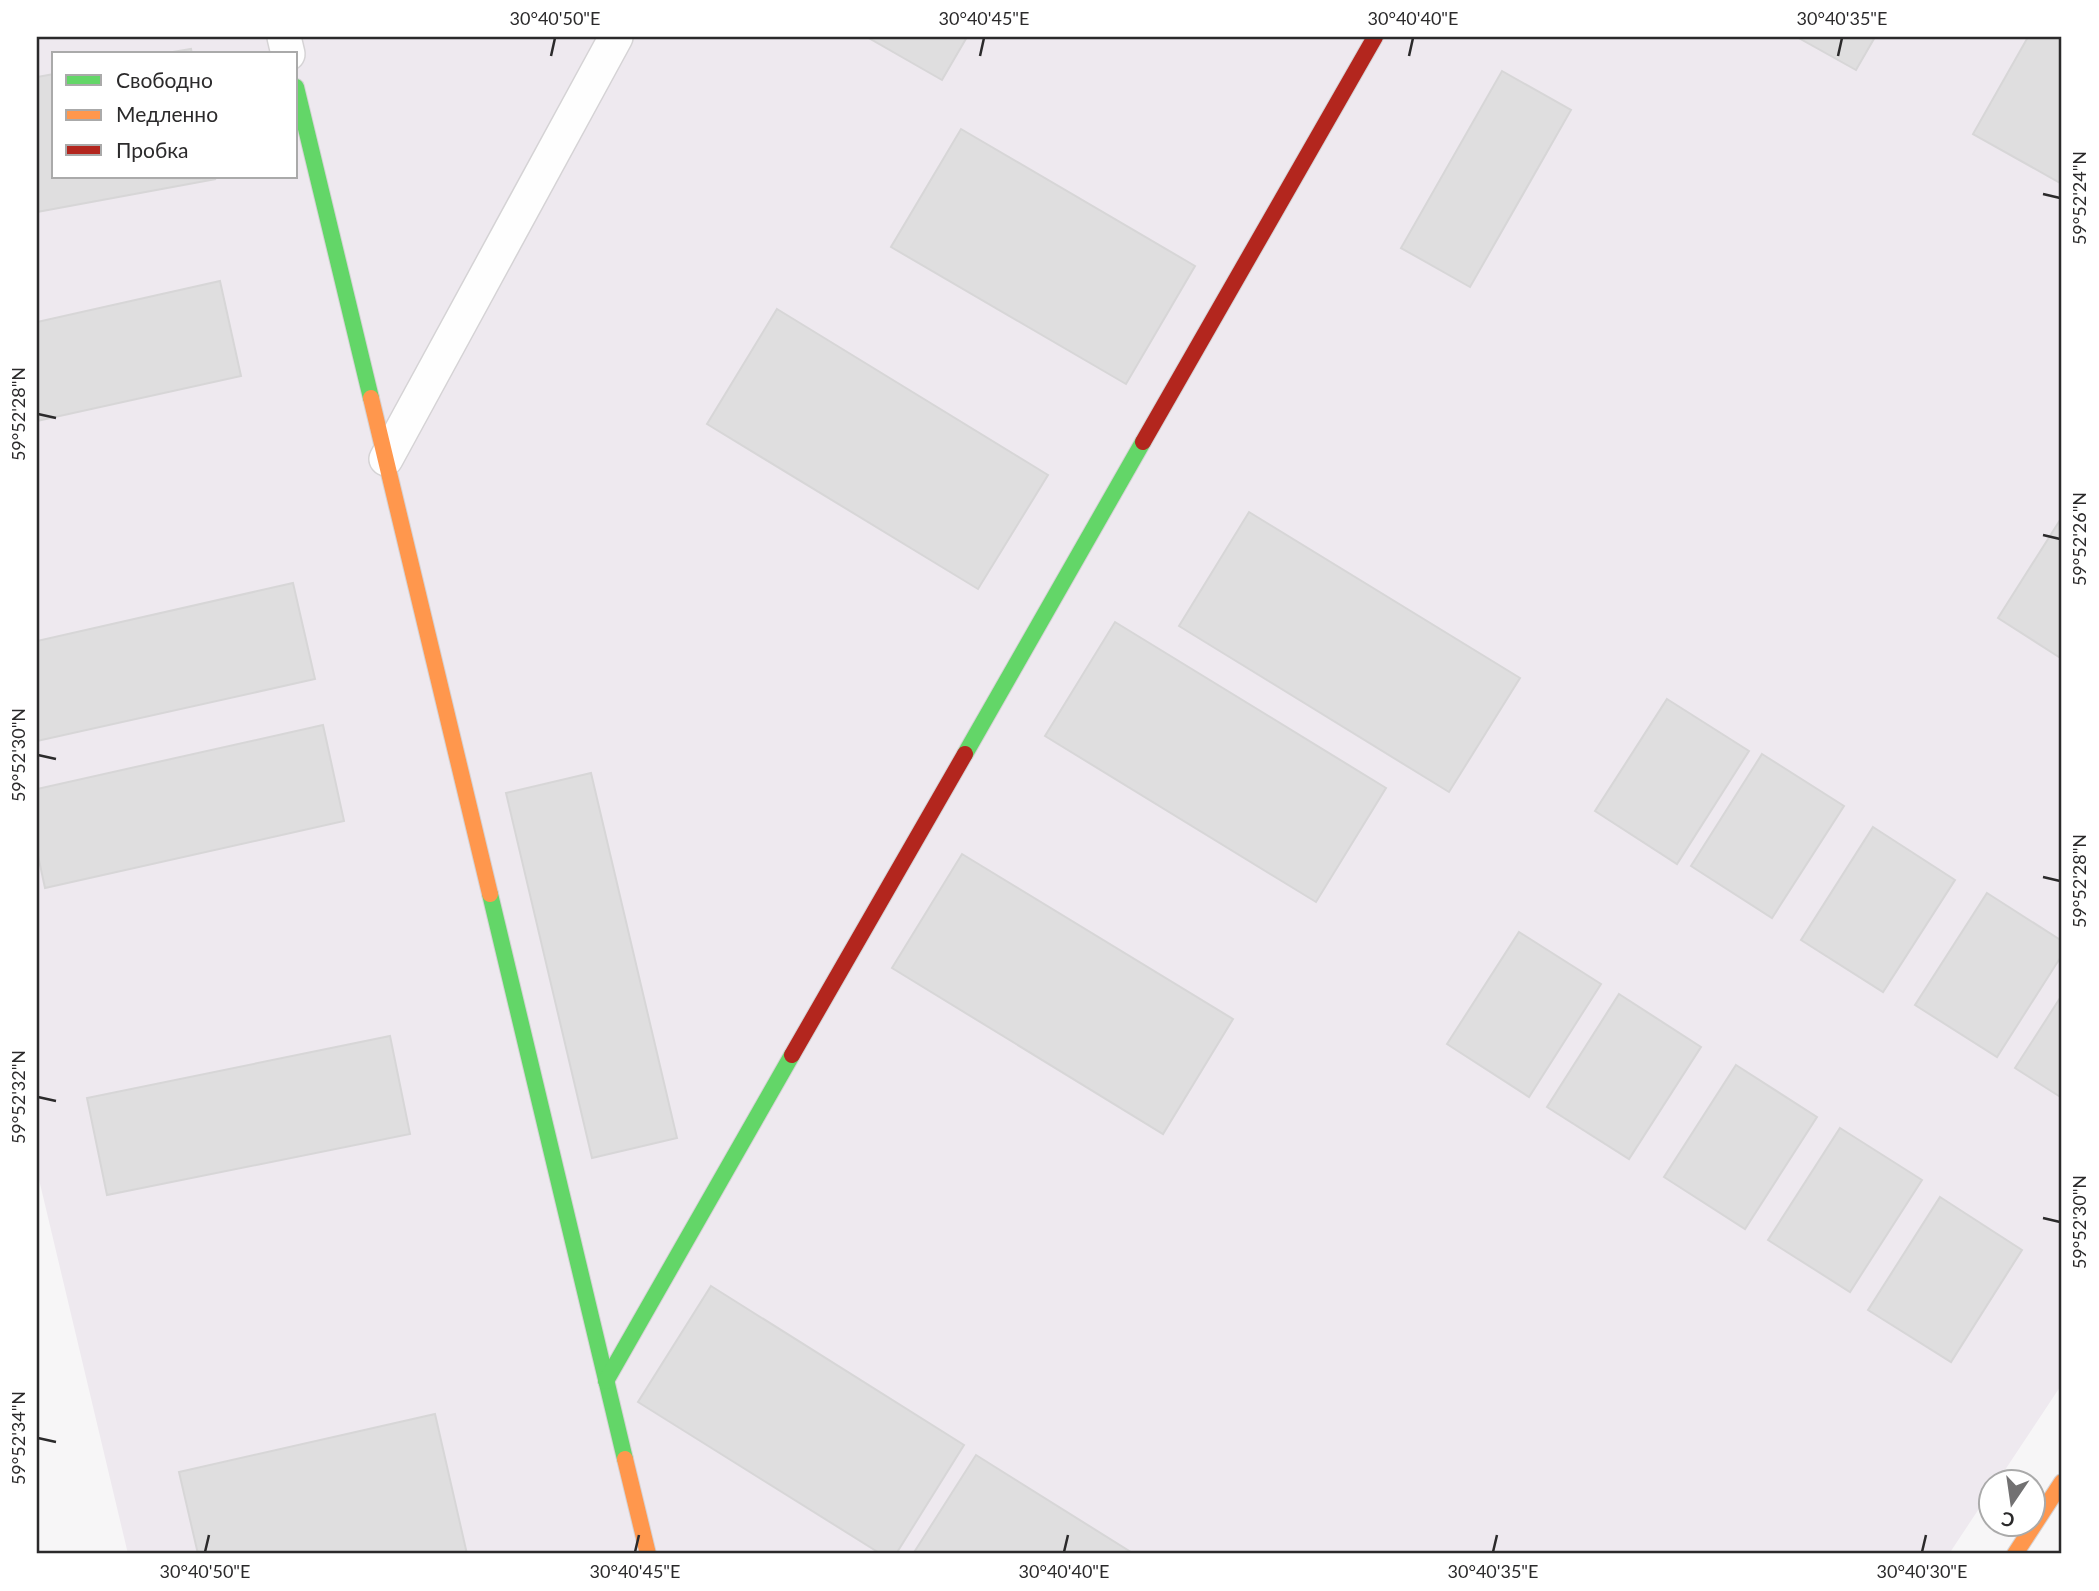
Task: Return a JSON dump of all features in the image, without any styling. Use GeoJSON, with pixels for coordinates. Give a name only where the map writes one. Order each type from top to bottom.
{"type":"FeatureCollection","features":[{"type":"Feature","properties":{"kind":"street"},"geometry":{"type":"LineString","coordinates":[[386,459],[616,37]]}},
{"type":"Feature","properties":{"kind":"street"},"geometry":{"type":"LineString","coordinates":[[607,1381],[1375,37]]}},
{"type":"Feature","properties":{"kind":"street"},"geometry":{"type":"LineString","coordinates":[[298,95],[648,1554]]}},
{"type":"Feature","properties":{"kind":"street"},"geometry":{"type":"LineString","coordinates":[[2015,1554],[2062,1482]]}},
{"type":"Feature","properties":{"kind":"shaded area"},"geometry":{"type":"Polygon","coordinates":[[[37,37],[2062,37],[2062,1384],[2006,1468],[1976,1468],[1976,1513],[1949,1554],[128,1554],[37,1171],[37,37]]]}},
{"type":"Feature","properties":{"kind":"building"},"geometry":{"type":"Polygon","coordinates":[[[867,37],[967,37],[942,80],[867,37]]]}},
{"type":"Feature","properties":{"kind":"building"},"geometry":{"type":"Polygon","coordinates":[[[1797,37],[1875,37],[1856,70],[1797,37]]]}},
{"type":"Feature","properties":{"kind":"building"},"geometry":{"type":"Polygon","coordinates":[[[2028,37],[2062,37],[2062,184],[1973,134],[2028,37]]]}},
{"type":"Feature","properties":{"kind":"building"},"geometry":{"type":"Polygon","coordinates":[[[1502,71],[1571,110],[1470,287],[1401,248],[1502,71]]]}},
{"type":"Feature","properties":{"kind":"building"},"geometry":{"type":"Polygon","coordinates":[[[52,74],[52,178],[216,179],[37,212],[37,77],[52,74]]]}},
{"type":"Feature","properties":{"kind":"building"},"geometry":{"type":"Polygon","coordinates":[[[961,129],[1195,266],[1126,384],[891,247],[961,129]]]}},
{"type":"Feature","properties":{"kind":"building"},"geometry":{"type":"Polygon","coordinates":[[[220,281],[241,376],[37,421],[37,322],[220,281]]]}},
{"type":"Feature","properties":{"kind":"building"},"geometry":{"type":"Polygon","coordinates":[[[777,309],[1048,475],[978,589],[707,424],[777,309]]]}},
{"type":"Feature","properties":{"kind":"building"},"geometry":{"type":"Polygon","coordinates":[[[1249,512],[1520,678],[1449,792],[1179,626],[1249,512]]]}},
{"type":"Feature","properties":{"kind":"building"},"geometry":{"type":"Polygon","coordinates":[[[2062,517],[2062,659],[1998,618],[2062,517]]]}},
{"type":"Feature","properties":{"kind":"building"},"geometry":{"type":"Polygon","coordinates":[[[293,583],[315,679],[37,741],[37,641],[293,583]]]}},
{"type":"Feature","properties":{"kind":"building"},"geometry":{"type":"Polygon","coordinates":[[[1115,622],[1386,788],[1316,902],[1045,736],[1115,622]]]}},
{"type":"Feature","properties":{"kind":"building"},"geometry":{"type":"Polygon","coordinates":[[[1667,699],[1749,751],[1677,864],[1595,811],[1667,699]]]}},
{"type":"Feature","properties":{"kind":"building"},"geometry":{"type":"Polygon","coordinates":[[[323,725],[344,821],[45,888],[37,851],[37,789],[323,725]]]}},
{"type":"Feature","properties":{"kind":"building"},"geometry":{"type":"Polygon","coordinates":[[[1762,754],[1844,806],[1772,918],[1691,866],[1762,754]]]}},
{"type":"Feature","properties":{"kind":"building"},"geometry":{"type":"Polygon","coordinates":[[[591,773],[677,1138],[592,1158],[506,793],[591,773]]]}},
{"type":"Feature","properties":{"kind":"building"},"geometry":{"type":"Polygon","coordinates":[[[1873,827],[1955,880],[1883,992],[1801,940],[1873,827]]]}},
{"type":"Feature","properties":{"kind":"building"},"geometry":{"type":"Polygon","coordinates":[[[962,854],[1233,1019],[1163,1134],[892,968],[962,854]]]}},
{"type":"Feature","properties":{"kind":"building"},"geometry":{"type":"Polygon","coordinates":[[[1987,893],[2062,941],[2062,955],[1997,1057],[1915,1005],[1987,893]]]}},
{"type":"Feature","properties":{"kind":"building"},"geometry":{"type":"Polygon","coordinates":[[[1519,932],[1601,984],[1529,1097],[1447,1044],[1519,932]]]}},
{"type":"Feature","properties":{"kind":"building"},"geometry":{"type":"Polygon","coordinates":[[[1619,994],[1701,1047],[1629,1159],[1547,1107],[1619,994]]]}},
{"type":"Feature","properties":{"kind":"building"},"geometry":{"type":"Polygon","coordinates":[[[2062,995],[2062,1098],[2015,1068],[2062,995]]]}},
{"type":"Feature","properties":{"kind":"building"},"geometry":{"type":"Polygon","coordinates":[[[390,1036],[410,1134],[107,1195],[87,1098],[390,1036]]]}},
{"type":"Feature","properties":{"kind":"building"},"geometry":{"type":"Polygon","coordinates":[[[1736,1065],[1817,1117],[1745,1229],[1664,1177],[1736,1065]]]}},
{"type":"Feature","properties":{"kind":"building"},"geometry":{"type":"Polygon","coordinates":[[[1840,1128],[1922,1180],[1850,1292],[1768,1240],[1840,1128]]]}},
{"type":"Feature","properties":{"kind":"building"},"geometry":{"type":"Polygon","coordinates":[[[1940,1197],[2022,1250],[1951,1362],[1868,1310],[1940,1197]]]}},
{"type":"Feature","properties":{"kind":"building"},"geometry":{"type":"Polygon","coordinates":[[[711,1286],[964,1445],[896,1554],[881,1554],[638,1402],[711,1286]]]}},
{"type":"Feature","properties":{"kind":"building"},"geometry":{"type":"Polygon","coordinates":[[[435,1414],[467,1554],[198,1554],[179,1472],[435,1414]]]}},
{"type":"Feature","properties":{"kind":"building"},"geometry":{"type":"Polygon","coordinates":[[[976,1455],[1134,1554],[913,1554],[976,1455]]]}},
{"type":"Feature","properties":{"kind":"traffic: fast"},"geometry":{"type":"LineString","coordinates":[[298,95],[371,398]]}},
{"type":"Feature","properties":{"kind":"traffic: fast"},"geometry":{"type":"LineString","coordinates":[[965,754],[1143,442]]}},
{"type":"Feature","properties":{"kind":"traffic: fast"},"geometry":{"type":"LineString","coordinates":[[490,894],[625,1459]]}},
{"type":"Feature","properties":{"kind":"traffic: fast"},"geometry":{"type":"LineString","coordinates":[[606,1381],[792,1055]]}},
{"type":"Feature","properties":{"kind":"traffic: slow"},"geometry":{"type":"LineString","coordinates":[[371,398],[490,894]]}},
{"type":"Feature","properties":{"kind":"traffic: slow"},"geometry":{"type":"LineString","coordinates":[[625,1459],[648,1554]]}},
{"type":"Feature","properties":{"kind":"traffic: slow"},"geometry":{"type":"LineString","coordinates":[[2015,1554],[2062,1482]]}},
{"type":"Feature","properties":{"kind":"traffic: jam"},"geometry":{"type":"LineString","coordinates":[[1143,442],[1375,37]]}},
{"type":"Feature","properties":{"kind":"traffic: jam"},"geometry":{"type":"LineString","coordinates":[[792,1055],[965,754]]}}]}
